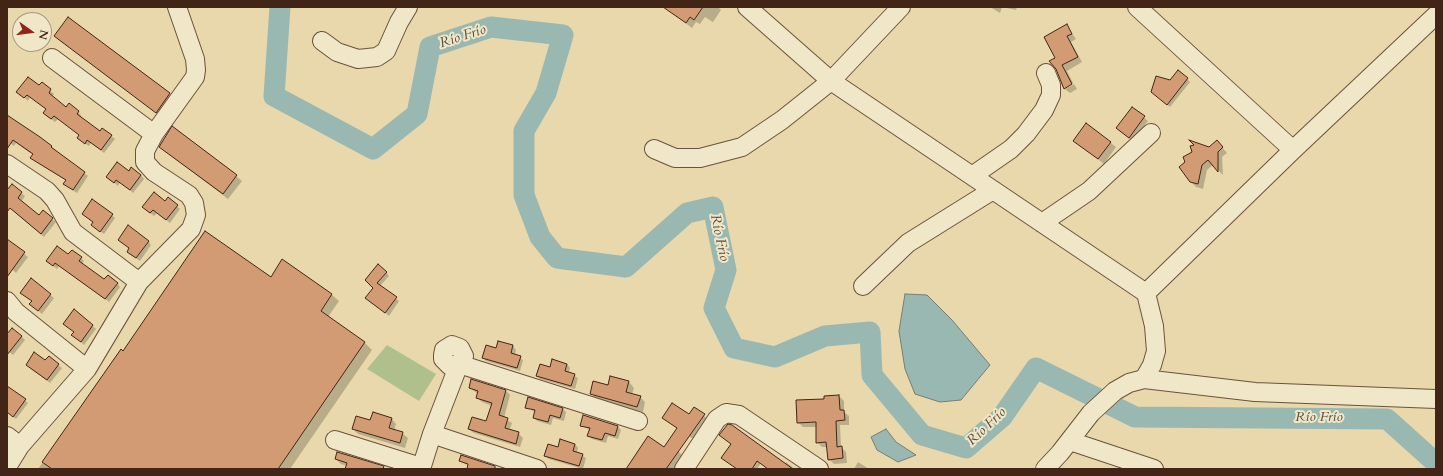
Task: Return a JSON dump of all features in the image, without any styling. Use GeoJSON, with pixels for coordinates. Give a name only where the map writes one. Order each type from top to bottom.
{"type":"FeatureCollection","features":[{"type":"Feature","properties":{"kind":"street"},"geometry":{"type":"LineString","coordinates":[[7,467],[14,441],[87,369],[139,282],[191,229],[196,215],[194,203],[189,195],[154,172],[146,162],[145,150],[154,134],[195,77],[195,59],[177,7]]}},
{"type":"Feature","properties":{"kind":"street"},"geometry":{"type":"LineString","coordinates":[[322,41],[337,52],[358,59],[377,57],[386,51],[399,22],[408,7]]}},
{"type":"Feature","properties":{"kind":"street"},"geometry":{"type":"LineString","coordinates":[[747,7],[831,81],[1146,293],[1154,326],[1156,351],[1152,365],[1144,379]]}},
{"type":"Feature","properties":{"kind":"street"},"geometry":{"type":"LineString","coordinates":[[654,149],[675,158],[700,158],[742,147],[782,120],[831,81],[901,7]]}},
{"type":"Feature","properties":{"kind":"street"},"geometry":{"type":"LineString","coordinates":[[1137,7],[1293,150]]}},
{"type":"Feature","properties":{"kind":"street"},"geometry":{"type":"LineString","coordinates":[[1146,293],[1293,150],[1436,15]]}},
{"type":"Feature","properties":{"kind":"street"},"geometry":{"type":"LineString","coordinates":[[52,58],[154,134]]}},
{"type":"Feature","properties":{"kind":"street"},"geometry":{"type":"LineString","coordinates":[[972,176],[1010,149],[1026,134],[1044,110],[1051,95],[1051,86],[1046,73]]}},
{"type":"Feature","properties":{"kind":"street"},"geometry":{"type":"LineString","coordinates":[[1042,223],[1089,191],[1151,133]]}},
{"type":"Feature","properties":{"kind":"street"},"geometry":{"type":"LineString","coordinates":[[7,164],[47,191],[55,200],[73,232],[139,282]]}},
{"type":"Feature","properties":{"kind":"street"},"geometry":{"type":"LineString","coordinates":[[863,286],[908,243],[993,190]]}},
{"type":"Feature","properties":{"kind":"street"},"geometry":{"type":"LineString","coordinates":[[7,301],[16,312],[87,369]]}},
{"type":"Feature","properties":{"kind":"street"},"geometry":{"type":"LineString","coordinates":[[335,440],[421,468],[432,434],[459,364],[638,421]]}},
{"type":"Feature","properties":{"kind":"street"},"geometry":{"type":"LineString","coordinates":[[1045,469],[1070,441],[1091,413],[1115,391],[1129,383],[1144,379],[1254,392],[1436,399]]}},
{"type":"Feature","properties":{"kind":"street"},"geometry":{"type":"LineString","coordinates":[[684,469],[717,419],[726,413],[740,415],[819,469]]}},
{"type":"Feature","properties":{"kind":"street"},"geometry":{"type":"LineString","coordinates":[[432,434],[537,469]]}},
{"type":"Feature","properties":{"kind":"street"},"geometry":{"type":"LineString","coordinates":[[1070,441],[1154,469]]}},
{"type":"Feature","properties":{"kind":"green space"},"geometry":{"type":"Polygon","coordinates":[[[387,345],[436,374],[419,401],[367,369],[387,345]]]}},
{"type":"Feature","properties":{"kind":"water"},"geometry":{"type":"Polygon","coordinates":[[[905,294],[927,295],[952,320],[990,365],[961,400],[940,402],[915,394],[905,369],[899,331],[905,294]]]}},
{"type":"Feature","properties":{"kind":"water"},"geometry":{"type":"Polygon","coordinates":[[[886,429],[896,442],[916,455],[898,462],[877,450],[871,437],[886,429]]]}},
{"type":"Feature","properties":{"kind":"building"},"geometry":{"type":"Polygon","coordinates":[[[663,7],[703,7],[694,20],[690,17],[686,23],[663,7]]]}},
{"type":"Feature","properties":{"kind":"building"},"geometry":{"type":"Polygon","coordinates":[[[68,17],[170,93],[156,113],[54,36],[68,17]]]}},
{"type":"Feature","properties":{"kind":"building"},"geometry":{"type":"Polygon","coordinates":[[[1067,24],[1072,34],[1067,36],[1078,57],[1062,65],[1072,84],[1064,89],[1056,69],[1049,61],[1055,58],[1044,37],[1067,24]]]}},
{"type":"Feature","properties":{"kind":"building"},"geometry":{"type":"Polygon","coordinates":[[[1178,70],[1188,78],[1167,105],[1151,92],[1156,76],[1170,80],[1178,70]]]}},
{"type":"Feature","properties":{"kind":"building"},"geometry":{"type":"Polygon","coordinates":[[[28,77],[39,85],[42,82],[51,89],[49,93],[66,107],[69,103],[79,111],[77,114],[100,131],[102,128],[112,135],[101,150],[87,140],[85,144],[77,138],[79,135],[54,116],[51,119],[43,113],[46,109],[27,95],[24,98],[16,92],[28,77]]]}},
{"type":"Feature","properties":{"kind":"building"},"geometry":{"type":"Polygon","coordinates":[[[1132,107],[1145,116],[1129,138],[1116,128],[1132,107]]]}},
{"type":"Feature","properties":{"kind":"building"},"geometry":{"type":"Polygon","coordinates":[[[7,115],[40,137],[85,172],[73,190],[63,184],[66,180],[30,158],[33,154],[13,140],[7,149],[7,115]]]}},
{"type":"Feature","properties":{"kind":"building"},"geometry":{"type":"Polygon","coordinates":[[[1086,123],[1111,142],[1098,159],[1073,141],[1086,123]]]}},
{"type":"Feature","properties":{"kind":"building"},"geometry":{"type":"Polygon","coordinates":[[[172,126],[237,175],[223,194],[159,147],[172,126]]]}},
{"type":"Feature","properties":{"kind":"building"},"geometry":{"type":"Polygon","coordinates":[[[1189,140],[1209,147],[1217,140],[1223,147],[1218,152],[1218,172],[1208,160],[1202,165],[1198,184],[1190,182],[1179,167],[1185,162],[1183,157],[1192,152],[1190,146],[1194,145],[1189,140]]]}},
{"type":"Feature","properties":{"kind":"building"},"geometry":{"type":"Polygon","coordinates":[[[117,162],[129,171],[131,167],[141,175],[130,190],[116,180],[114,183],[106,177],[117,162]]]}},
{"type":"Feature","properties":{"kind":"building"},"geometry":{"type":"Polygon","coordinates":[[[12,184],[22,192],[18,198],[39,215],[43,210],[53,218],[41,234],[10,208],[7,212],[7,190],[12,184]]]}},
{"type":"Feature","properties":{"kind":"building"},"geometry":{"type":"Polygon","coordinates":[[[154,192],[165,201],[168,197],[178,205],[166,220],[153,210],[150,213],[142,207],[154,192]]]}},
{"type":"Feature","properties":{"kind":"building"},"geometry":{"type":"Polygon","coordinates":[[[92,199],[113,214],[100,232],[91,225],[93,222],[82,214],[92,199]]]}},
{"type":"Feature","properties":{"kind":"building"},"geometry":{"type":"Polygon","coordinates":[[[128,225],[149,241],[136,258],[127,252],[129,248],[118,240],[128,225]]]}},
{"type":"Feature","properties":{"kind":"building"},"geometry":{"type":"Polygon","coordinates":[[[205,231],[271,277],[282,259],[332,294],[321,311],[365,342],[278,469],[52,469],[42,462],[121,349],[123,351],[205,231]]]}},
{"type":"Feature","properties":{"kind":"building"},"geometry":{"type":"Polygon","coordinates":[[[7,239],[25,252],[7,277],[7,239]]]}},
{"type":"Feature","properties":{"kind":"building"},"geometry":{"type":"Polygon","coordinates":[[[57,246],[68,254],[72,250],[82,257],[79,261],[104,279],[108,275],[118,283],[105,299],[55,263],[53,266],[46,261],[57,246]]]}},
{"type":"Feature","properties":{"kind":"building"},"geometry":{"type":"Polygon","coordinates":[[[378,264],[387,272],[377,283],[397,297],[385,313],[365,298],[373,288],[365,280],[378,264]]]}},
{"type":"Feature","properties":{"kind":"building"},"geometry":{"type":"Polygon","coordinates":[[[31,278],[51,294],[38,311],[29,304],[32,301],[20,293],[31,278]]]}},
{"type":"Feature","properties":{"kind":"building"},"geometry":{"type":"Polygon","coordinates":[[[74,309],[93,325],[81,342],[71,335],[74,332],[63,324],[74,309]]]}},
{"type":"Feature","properties":{"kind":"building"},"geometry":{"type":"Polygon","coordinates":[[[12,328],[22,336],[7,355],[7,334],[12,328]]]}},
{"type":"Feature","properties":{"kind":"building"},"geometry":{"type":"Polygon","coordinates":[[[498,341],[513,345],[511,353],[521,356],[517,368],[482,358],[486,345],[496,348],[498,341]]]}},
{"type":"Feature","properties":{"kind":"building"},"geometry":{"type":"Polygon","coordinates":[[[34,352],[45,360],[49,356],[59,364],[47,380],[26,365],[34,352]]]}},
{"type":"Feature","properties":{"kind":"building"},"geometry":{"type":"Polygon","coordinates":[[[552,359],[567,364],[565,371],[575,374],[571,386],[536,376],[540,364],[550,367],[552,359]]]}},
{"type":"Feature","properties":{"kind":"building"},"geometry":{"type":"Polygon","coordinates":[[[610,376],[629,381],[626,392],[641,396],[637,407],[590,394],[593,381],[608,385],[610,376]]]}},
{"type":"Feature","properties":{"kind":"building"},"geometry":{"type":"Polygon","coordinates":[[[471,379],[506,390],[499,415],[508,418],[505,428],[519,432],[516,444],[468,429],[472,417],[486,421],[492,403],[476,398],[478,391],[469,388],[471,379]]]}},
{"type":"Feature","properties":{"kind":"building"},"geometry":{"type":"Polygon","coordinates":[[[7,386],[26,399],[13,417],[7,412],[7,386]]]}},
{"type":"Feature","properties":{"kind":"building"},"geometry":{"type":"Polygon","coordinates":[[[839,395],[840,410],[844,410],[845,420],[836,421],[837,447],[842,446],[843,458],[828,460],[826,442],[816,443],[816,422],[797,423],[796,400],[824,399],[824,396],[839,395]]]}},
{"type":"Feature","properties":{"kind":"building"},"geometry":{"type":"Polygon","coordinates":[[[528,397],[563,408],[560,418],[550,415],[548,422],[533,418],[535,410],[525,408],[528,397]]]}},
{"type":"Feature","properties":{"kind":"building"},"geometry":{"type":"Polygon","coordinates":[[[672,403],[689,414],[694,407],[705,414],[666,469],[626,469],[648,436],[664,447],[677,428],[662,418],[672,403]]]}},
{"type":"Feature","properties":{"kind":"building"},"geometry":{"type":"Polygon","coordinates":[[[373,412],[392,418],[389,428],[403,432],[400,443],[352,429],[356,416],[370,420],[373,412]]]}},
{"type":"Feature","properties":{"kind":"building"},"geometry":{"type":"Polygon","coordinates":[[[583,415],[618,426],[615,436],[605,433],[602,440],[587,436],[590,428],[580,426],[583,415]]]}},
{"type":"Feature","properties":{"kind":"building"},"geometry":{"type":"Polygon","coordinates":[[[728,424],[732,425],[793,469],[768,469],[757,461],[752,469],[737,469],[721,458],[731,444],[719,435],[728,424]]]}},
{"type":"Feature","properties":{"kind":"building"},"geometry":{"type":"Polygon","coordinates":[[[560,439],[575,444],[573,451],[583,454],[579,466],[544,456],[548,444],[558,447],[560,439]]]}},
{"type":"Feature","properties":{"kind":"building"},"geometry":{"type":"Polygon","coordinates":[[[337,452],[384,466],[383,469],[345,469],[347,463],[335,459],[337,452]]]}},
{"type":"Feature","properties":{"kind":"building"},"geometry":{"type":"Polygon","coordinates":[[[461,455],[495,466],[495,469],[467,469],[468,464],[459,461],[461,455]]]}},
{"type":"Feature","properties":{"kind":"waterway","name":"Río Frío"},"geometry":{"type":"LineString","coordinates":[[280,7],[274,96],[373,149],[417,114],[430,47],[491,27],[563,35],[546,93],[524,131],[524,195],[540,237],[557,258],[626,267],[687,213],[713,207],[726,270],[714,308],[734,348],[775,357],[825,336],[870,332],[872,375],[922,435],[966,448],[1002,417],[1036,368],[1135,417],[1387,419],[1436,463]]}}]}
